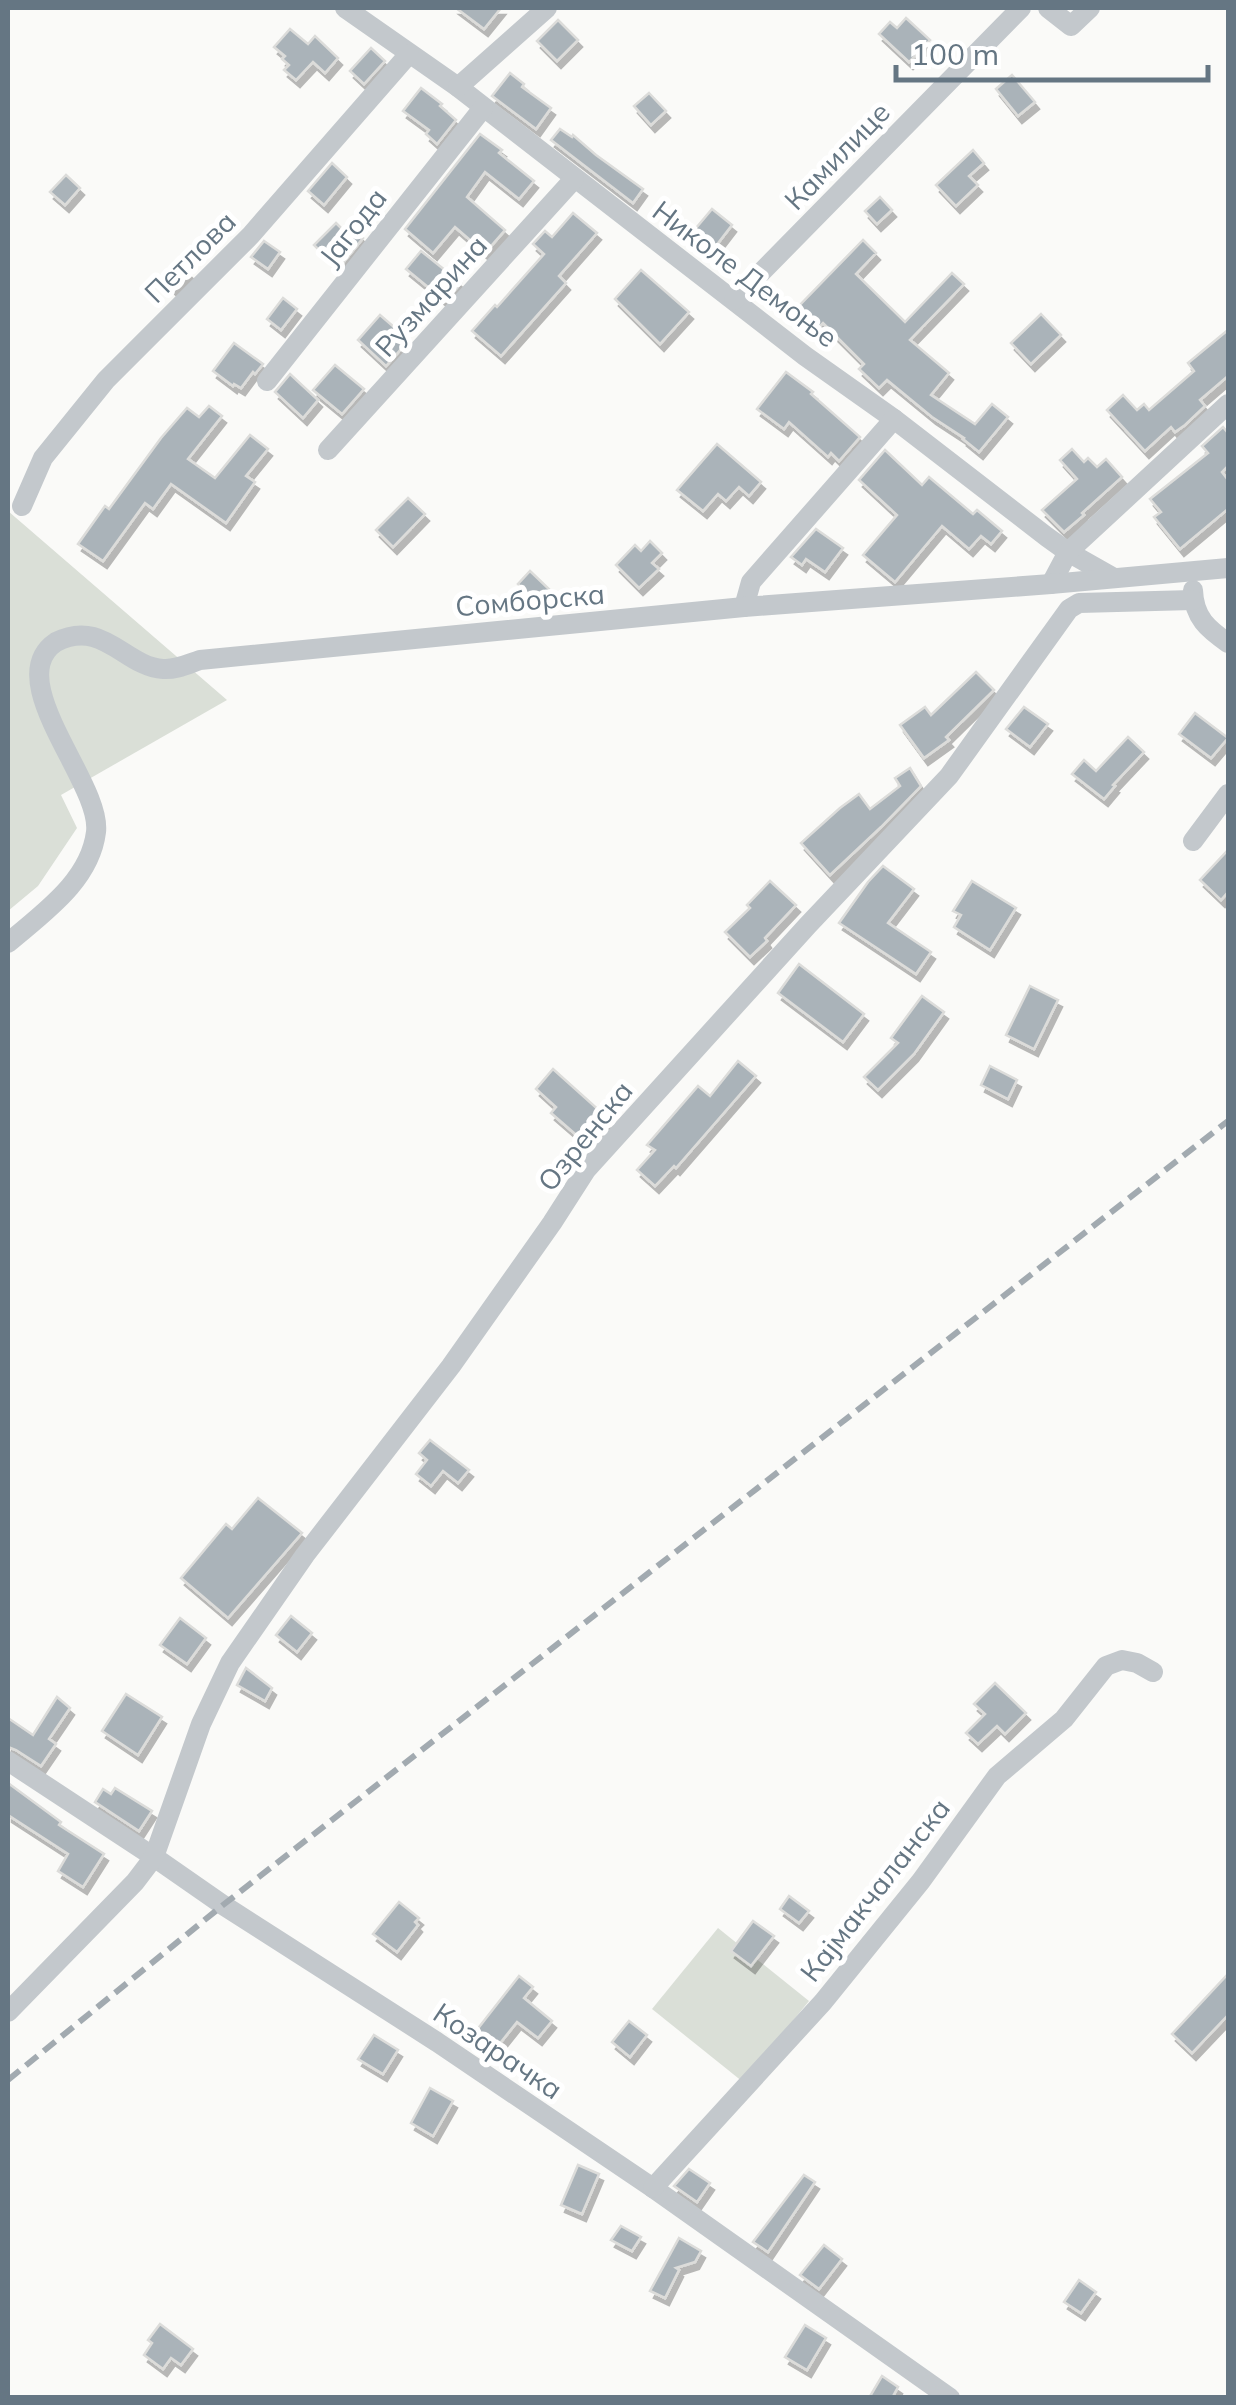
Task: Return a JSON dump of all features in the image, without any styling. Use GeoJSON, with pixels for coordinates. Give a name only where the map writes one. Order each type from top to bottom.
{"type":"FeatureCollection","features":[{"type":"Feature","properties":{"kind":"street","name":"Николе Демоње"},"geometry":{"type":"LineString","coordinates":[[346,8],[458,87],[805,356],[1068,552],[1116,578]]}},
{"type":"Feature","properties":{"kind":"street"},"geometry":{"type":"LineString","coordinates":[[458,87],[547,8]]}},
{"type":"Feature","properties":{"kind":"street","name":"Камилице"},"geometry":{"type":"LineString","coordinates":[[734,300],[1020,8]]}},
{"type":"Feature","properties":{"kind":"street"},"geometry":{"type":"LineString","coordinates":[[1048,8],[1071,26],[1090,8]]}},
{"type":"Feature","properties":{"kind":"street","name":"Петлова"},"geometry":{"type":"LineString","coordinates":[[22,506],[43,458],[106,380],[251,235],[409,54]]}},
{"type":"Feature","properties":{"kind":"street","name":"Јагода"},"geometry":{"type":"LineString","coordinates":[[267,381],[483,108]]}},
{"type":"Feature","properties":{"kind":"street","name":"Рузмарина"},"geometry":{"type":"LineString","coordinates":[[328,450],[574,179]]}},
{"type":"Feature","properties":{"kind":"street"},"geometry":{"type":"LineString","coordinates":[[1051,584],[1068,552],[1228,404]]}},
{"type":"Feature","properties":{"kind":"street"},"geometry":{"type":"LineString","coordinates":[[744,608],[752,582],[894,419]]}},
{"type":"Feature","properties":{"kind":"street","name":"Сомборска"},"geometry":{"type":"LineString","coordinates":[[8,943],[60,899],[79,874],[97,826],[42,717],[31,683],[33,667],[44,650],[65,639],[100,639],[142,663],[172,670],[200,660],[744,608],[1228,568]]}},
{"type":"Feature","properties":{"kind":"street"},"geometry":{"type":"LineString","coordinates":[[1194,571],[1194,600],[1206,628],[1228,643]]}},
{"type":"Feature","properties":{"kind":"street","name":"Озренска"},"geometry":{"type":"LineString","coordinates":[[154,1857],[200,1724],[230,1663],[304,1555],[451,1366],[586,1170],[949,776],[1069,609],[1079,603],[1194,600]]}},
{"type":"Feature","properties":{"kind":"street"},"geometry":{"type":"LineString","coordinates":[[1193,841],[1228,794]]}},
{"type":"Feature","properties":{"kind":"street","name":"Кајмакчаланска"},"geometry":{"type":"LineString","coordinates":[[653,2188],[823,2002],[922,1881],[998,1776],[1064,1719],[1106,1666],[1122,1660],[1154,1672]]}},
{"type":"Feature","properties":{"kind":"street","name":"Козарачка"},"geometry":{"type":"LineString","coordinates":[[8,1762],[437,2042],[653,2188],[950,2398]]}},
{"type":"Feature","properties":{"kind":"street"},"geometry":{"type":"LineString","coordinates":[[8,2012],[135,1882],[154,1857]]}},
{"type":"Feature","properties":{"kind":"shaded area"},"geometry":{"type":"Polygon","coordinates":[[[8,511],[227,700],[61,795],[77,828],[38,886],[8,911],[8,511]]]}},
{"type":"Feature","properties":{"kind":"shaded area"},"geometry":{"type":"Polygon","coordinates":[[[718,1928],[809,2001],[743,2082],[652,2009],[718,1928]]]}},
{"type":"Feature","properties":{"kind":"building"},"geometry":{"type":"Polygon","coordinates":[[[456,8],[501,8],[484,29],[456,8]]]}},
{"type":"Feature","properties":{"kind":"building"},"geometry":{"type":"Polygon","coordinates":[[[906,18],[930,40],[909,62],[879,34],[890,22],[897,28],[906,18]]]}},
{"type":"Feature","properties":{"kind":"building"},"geometry":{"type":"Polygon","coordinates":[[[558,20],[578,40],[557,61],[537,41],[558,20]]]}},
{"type":"Feature","properties":{"kind":"building"},"geometry":{"type":"Polygon","coordinates":[[[290,29],[308,44],[315,36],[338,58],[325,73],[313,62],[296,80],[284,70],[289,65],[274,47],[290,29]]]}},
{"type":"Feature","properties":{"kind":"building"},"geometry":{"type":"Polygon","coordinates":[[[371,48],[385,61],[364,84],[350,71],[371,48]]]}},
{"type":"Feature","properties":{"kind":"building"},"geometry":{"type":"Polygon","coordinates":[[[510,73],[551,108],[536,129],[492,96],[510,73]]]}},
{"type":"Feature","properties":{"kind":"building"},"geometry":{"type":"Polygon","coordinates":[[[1012,75],[1035,102],[1018,116],[996,89],[1012,75]]]}},
{"type":"Feature","properties":{"kind":"building"},"geometry":{"type":"Polygon","coordinates":[[[421,88],[456,120],[437,144],[426,134],[429,130],[403,111],[421,88]]]}},
{"type":"Feature","properties":{"kind":"building"},"geometry":{"type":"Polygon","coordinates":[[[649,93],[666,111],[651,125],[634,106],[649,93]]]}},
{"type":"Feature","properties":{"kind":"building"},"geometry":{"type":"Polygon","coordinates":[[[560,129],[643,189],[633,203],[551,140],[560,129]]]}},
{"type":"Feature","properties":{"kind":"building"},"geometry":{"type":"Polygon","coordinates":[[[480,134],[534,181],[519,199],[485,172],[467,197],[505,230],[485,253],[455,227],[433,253],[405,229],[480,134]]]}},
{"type":"Feature","properties":{"kind":"building"},"geometry":{"type":"Polygon","coordinates":[[[973,150],[984,163],[969,176],[978,185],[956,206],[936,185],[973,150]]]}},
{"type":"Feature","properties":{"kind":"building"},"geometry":{"type":"Polygon","coordinates":[[[332,163],[347,177],[324,205],[308,191],[332,163]]]}},
{"type":"Feature","properties":{"kind":"building"},"geometry":{"type":"Polygon","coordinates":[[[66,175],[80,188],[65,205],[50,192],[66,175]]]}},
{"type":"Feature","properties":{"kind":"building"},"geometry":{"type":"Polygon","coordinates":[[[880,197],[892,210],[877,224],[865,211],[880,197]]]}},
{"type":"Feature","properties":{"kind":"building"},"geometry":{"type":"Polygon","coordinates":[[[712,209],[732,225],[712,251],[691,234],[712,209]]]}},
{"type":"Feature","properties":{"kind":"building"},"geometry":{"type":"Polygon","coordinates":[[[573,213],[597,233],[559,276],[566,283],[501,356],[472,331],[544,254],[533,244],[545,231],[552,237],[573,213]]]}},
{"type":"Feature","properties":{"kind":"building"},"geometry":{"type":"Polygon","coordinates":[[[336,223],[347,234],[353,228],[363,238],[338,269],[314,245],[336,223]]]}},
{"type":"Feature","properties":{"kind":"building"},"geometry":{"type":"Polygon","coordinates":[[[863,240],[876,253],[856,274],[905,322],[952,273],[964,284],[910,340],[949,373],[931,395],[975,424],[992,404],[1008,417],[979,452],[887,380],[879,388],[859,369],[864,364],[823,323],[817,329],[797,308],[863,240]]]}},
{"type":"Feature","properties":{"kind":"building"},"geometry":{"type":"Polygon","coordinates":[[[264,241],[280,252],[268,269],[251,257],[264,241]]]}},
{"type":"Feature","properties":{"kind":"building"},"geometry":{"type":"Polygon","coordinates":[[[421,251],[461,283],[445,301],[406,269],[421,251]]]}},
{"type":"Feature","properties":{"kind":"building"},"geometry":{"type":"Polygon","coordinates":[[[178,262],[190,273],[174,290],[162,278],[178,262]]]}},
{"type":"Feature","properties":{"kind":"building"},"geometry":{"type":"Polygon","coordinates":[[[641,270],[689,312],[660,344],[615,299],[641,270]]]}},
{"type":"Feature","properties":{"kind":"building"},"geometry":{"type":"Polygon","coordinates":[[[283,298],[297,309],[281,330],[267,319],[283,298]]]}},
{"type":"Feature","properties":{"kind":"building"},"geometry":{"type":"Polygon","coordinates":[[[1041,314],[1061,335],[1031,364],[1011,343],[1041,314]]]}},
{"type":"Feature","properties":{"kind":"building"},"geometry":{"type":"Polygon","coordinates":[[[380,315],[409,340],[386,366],[358,340],[380,315]]]}},
{"type":"Feature","properties":{"kind":"building"},"geometry":{"type":"Polygon","coordinates":[[[1228,330],[1228,376],[1200,400],[1205,406],[1185,425],[1175,432],[1171,427],[1145,451],[1107,410],[1123,395],[1137,410],[1144,404],[1149,410],[1194,371],[1188,363],[1228,330]]]}},
{"type":"Feature","properties":{"kind":"building"},"geometry":{"type":"Polygon","coordinates":[[[234,343],[263,364],[241,388],[213,371],[234,343]]]}},
{"type":"Feature","properties":{"kind":"building"},"geometry":{"type":"Polygon","coordinates":[[[335,365],[364,389],[342,414],[313,390],[335,365]]]}},
{"type":"Feature","properties":{"kind":"building"},"geometry":{"type":"Polygon","coordinates":[[[786,372],[860,437],[839,461],[831,453],[828,457],[789,422],[784,429],[757,409],[786,372]]]}},
{"type":"Feature","properties":{"kind":"building"},"geometry":{"type":"Polygon","coordinates":[[[290,374],[318,400],[303,418],[275,392],[290,374]]]}},
{"type":"Feature","properties":{"kind":"building"},"geometry":{"type":"Polygon","coordinates":[[[209,406],[222,416],[188,459],[215,478],[250,435],[268,449],[246,476],[255,482],[226,523],[171,484],[153,509],[145,503],[103,561],[78,544],[187,408],[199,417],[209,406]]]}},
{"type":"Feature","properties":{"kind":"building"},"geometry":{"type":"Polygon","coordinates":[[[1223,427],[1228,433],[1228,466],[1222,472],[1228,480],[1228,509],[1180,549],[1154,517],[1161,512],[1150,499],[1208,453],[1202,446],[1223,427]]]}},
{"type":"Feature","properties":{"kind":"building"},"geometry":{"type":"Polygon","coordinates":[[[717,444],[761,482],[749,496],[739,487],[726,501],[718,494],[703,511],[677,490],[717,444]]]}},
{"type":"Feature","properties":{"kind":"building"},"geometry":{"type":"Polygon","coordinates":[[[1072,449],[1084,462],[1088,458],[1097,467],[1106,459],[1122,477],[1064,532],[1042,510],[1077,479],[1060,460],[1072,449]]]}},
{"type":"Feature","properties":{"kind":"building"},"geometry":{"type":"Polygon","coordinates":[[[885,450],[922,485],[929,477],[973,514],[977,510],[1002,531],[991,544],[981,536],[969,549],[942,526],[895,582],[863,555],[897,515],[859,480],[885,450]]]}},
{"type":"Feature","properties":{"kind":"building"},"geometry":{"type":"Polygon","coordinates":[[[408,498],[425,514],[393,547],[376,530],[408,498]]]}},
{"type":"Feature","properties":{"kind":"building"},"geometry":{"type":"Polygon","coordinates":[[[816,529],[843,548],[825,572],[806,559],[802,565],[791,557],[816,529]]]}},
{"type":"Feature","properties":{"kind":"building"},"geometry":{"type":"Polygon","coordinates":[[[650,541],[662,553],[652,563],[659,569],[639,588],[616,565],[635,545],[641,551],[650,541]]]}},
{"type":"Feature","properties":{"kind":"building"},"geometry":{"type":"Polygon","coordinates":[[[530,571],[551,591],[538,604],[518,584],[530,571]]]}},
{"type":"Feature","properties":{"kind":"building"},"geometry":{"type":"Polygon","coordinates":[[[976,672],[994,690],[946,737],[949,740],[924,758],[900,725],[925,707],[931,715],[976,672]]]}},
{"type":"Feature","properties":{"kind":"building"},"geometry":{"type":"Polygon","coordinates":[[[1024,707],[1048,724],[1030,747],[1006,729],[1024,707]]]}},
{"type":"Feature","properties":{"kind":"building"},"geometry":{"type":"Polygon","coordinates":[[[1195,713],[1228,738],[1211,758],[1179,734],[1195,713]]]}},
{"type":"Feature","properties":{"kind":"building"},"geometry":{"type":"Polygon","coordinates":[[[1128,737],[1144,752],[1104,799],[1072,774],[1084,760],[1096,771],[1128,737]]]}},
{"type":"Feature","properties":{"kind":"building"},"geometry":{"type":"Polygon","coordinates":[[[910,768],[921,786],[830,875],[801,843],[859,794],[870,809],[900,786],[895,778],[910,768]]]}},
{"type":"Feature","properties":{"kind":"building"},"geometry":{"type":"Polygon","coordinates":[[[1228,850],[1228,892],[1221,900],[1200,880],[1228,850]]]}},
{"type":"Feature","properties":{"kind":"building"},"geometry":{"type":"Polygon","coordinates":[[[883,866],[914,889],[888,923],[931,952],[916,974],[839,923],[883,866]]]}},
{"type":"Feature","properties":{"kind":"building"},"geometry":{"type":"Polygon","coordinates":[[[770,881],[796,905],[750,957],[725,932],[770,881]]]}},
{"type":"Feature","properties":{"kind":"building"},"geometry":{"type":"Polygon","coordinates":[[[972,881],[1016,908],[990,950],[954,927],[961,915],[953,911],[972,881]]]}},
{"type":"Feature","properties":{"kind":"building"},"geometry":{"type":"Polygon","coordinates":[[[799,964],[864,1014],[843,1042],[778,993],[799,964]]]}},
{"type":"Feature","properties":{"kind":"building"},"geometry":{"type":"Polygon","coordinates":[[[1030,986],[1058,1000],[1034,1049],[1006,1035],[1030,986]]]}},
{"type":"Feature","properties":{"kind":"building"},"geometry":{"type":"Polygon","coordinates":[[[922,996],[944,1012],[914,1054],[878,1090],[864,1077],[898,1043],[891,1038],[922,996]]]}},
{"type":"Feature","properties":{"kind":"building"},"geometry":{"type":"Polygon","coordinates":[[[738,1061],[756,1076],[676,1168],[655,1186],[637,1170],[655,1150],[647,1145],[698,1086],[710,1096],[738,1061]]]}},
{"type":"Feature","properties":{"kind":"building"},"geometry":{"type":"Polygon","coordinates":[[[990,1066],[1017,1080],[1008,1099],[981,1085],[990,1066]]]}},
{"type":"Feature","properties":{"kind":"building"},"geometry":{"type":"Polygon","coordinates":[[[553,1069],[611,1121],[589,1146],[551,1113],[556,1107],[536,1089],[553,1069]]]}},
{"type":"Feature","properties":{"kind":"building"},"geometry":{"type":"Polygon","coordinates":[[[430,1440],[469,1470],[458,1483],[443,1471],[431,1486],[416,1474],[427,1460],[419,1453],[430,1440]]]}},
{"type":"Feature","properties":{"kind":"building"},"geometry":{"type":"Polygon","coordinates":[[[258,1498],[302,1533],[228,1618],[181,1578],[226,1524],[232,1529],[258,1498]]]}},
{"type":"Feature","properties":{"kind":"building"},"geometry":{"type":"Polygon","coordinates":[[[291,1616],[312,1633],[297,1652],[276,1635],[291,1616]]]}},
{"type":"Feature","properties":{"kind":"building"},"geometry":{"type":"Polygon","coordinates":[[[180,1618],[206,1638],[187,1664],[160,1645],[180,1618]]]}},
{"type":"Feature","properties":{"kind":"building"},"geometry":{"type":"Polygon","coordinates":[[[246,1668],[272,1688],[265,1701],[237,1685],[246,1668]]]}},
{"type":"Feature","properties":{"kind":"building"},"geometry":{"type":"Polygon","coordinates":[[[995,1683],[1026,1713],[1005,1734],[997,1726],[978,1744],[966,1733],[985,1714],[974,1704],[995,1683]]]}},
{"type":"Feature","properties":{"kind":"building"},"geometry":{"type":"Polygon","coordinates":[[[126,1694],[162,1717],[138,1755],[102,1731],[126,1694]]]}},
{"type":"Feature","properties":{"kind":"building"},"geometry":{"type":"Polygon","coordinates":[[[57,1697],[70,1708],[49,1739],[56,1744],[41,1766],[8,1747],[8,1718],[33,1735],[57,1697]]]}},
{"type":"Feature","properties":{"kind":"building"},"geometry":{"type":"Polygon","coordinates":[[[8,1783],[61,1822],[59,1825],[104,1854],[83,1887],[58,1871],[68,1854],[8,1815],[8,1783]]]}},
{"type":"Feature","properties":{"kind":"building"},"geometry":{"type":"Polygon","coordinates":[[[115,1788],[152,1811],[139,1831],[95,1802],[103,1789],[111,1794],[115,1788]]]}},
{"type":"Feature","properties":{"kind":"building"},"geometry":{"type":"Polygon","coordinates":[[[789,1896],[809,1911],[799,1923],[780,1909],[789,1896]]]}},
{"type":"Feature","properties":{"kind":"building"},"geometry":{"type":"Polygon","coordinates":[[[399,1902],[419,1918],[397,1952],[373,1934],[399,1902]]]}},
{"type":"Feature","properties":{"kind":"building"},"geometry":{"type":"Polygon","coordinates":[[[753,1921],[774,1936],[751,1966],[731,1951],[753,1921]]]}},
{"type":"Feature","properties":{"kind":"building"},"geometry":{"type":"Polygon","coordinates":[[[1228,1974],[1228,2015],[1192,2053],[1172,2034],[1228,1974]]]}},
{"type":"Feature","properties":{"kind":"building"},"geometry":{"type":"Polygon","coordinates":[[[519,1976],[533,1987],[524,1998],[552,2021],[538,2038],[517,2022],[497,2047],[476,2031],[519,1976]]]}},
{"type":"Feature","properties":{"kind":"building"},"geometry":{"type":"Polygon","coordinates":[[[629,2021],[647,2035],[630,2057],[612,2042],[629,2021]]]}},
{"type":"Feature","properties":{"kind":"building"},"geometry":{"type":"Polygon","coordinates":[[[374,2035],[398,2050],[383,2074],[358,2059],[374,2035]]]}},
{"type":"Feature","properties":{"kind":"building"},"geometry":{"type":"Polygon","coordinates":[[[430,2088],[453,2101],[433,2136],[411,2123],[430,2088]]]}},
{"type":"Feature","properties":{"kind":"building"},"geometry":{"type":"Polygon","coordinates":[[[578,2165],[599,2174],[582,2214],[561,2205],[578,2165]]]}},
{"type":"Feature","properties":{"kind":"building"},"geometry":{"type":"Polygon","coordinates":[[[689,2169],[710,2183],[697,2202],[674,2186],[689,2169]]]}},
{"type":"Feature","properties":{"kind":"building"},"geometry":{"type":"Polygon","coordinates":[[[804,2175],[815,2182],[768,2252],[753,2242],[804,2175]]]}},
{"type":"Feature","properties":{"kind":"building"},"geometry":{"type":"Polygon","coordinates":[[[621,2226],[641,2237],[632,2251],[611,2240],[621,2226]]]}},
{"type":"Feature","properties":{"kind":"building"},"geometry":{"type":"Polygon","coordinates":[[[679,2238],[701,2251],[695,2262],[676,2268],[679,2270],[665,2298],[650,2291],[679,2238]]]}},
{"type":"Feature","properties":{"kind":"building"},"geometry":{"type":"Polygon","coordinates":[[[824,2245],[842,2259],[819,2289],[800,2275],[824,2245]]]}},
{"type":"Feature","properties":{"kind":"building"},"geometry":{"type":"Polygon","coordinates":[[[1079,2280],[1096,2292],[1081,2313],[1064,2302],[1079,2280]]]}},
{"type":"Feature","properties":{"kind":"building"},"geometry":{"type":"Polygon","coordinates":[[[160,2324],[193,2349],[181,2365],[171,2358],[163,2369],[144,2355],[152,2343],[148,2340],[160,2324]]]}},
{"type":"Feature","properties":{"kind":"building"},"geometry":{"type":"Polygon","coordinates":[[[805,2325],[826,2338],[807,2370],[785,2357],[805,2325]]]}},
{"type":"Feature","properties":{"kind":"building"},"geometry":{"type":"Polygon","coordinates":[[[882,2376],[898,2387],[892,2398],[869,2398],[882,2376]]]}},
{"type":"Feature","properties":{"kind":"railway"},"geometry":{"type":"LineString","coordinates":[[8,2080],[223,1905],[1228,1121]]}}]}
